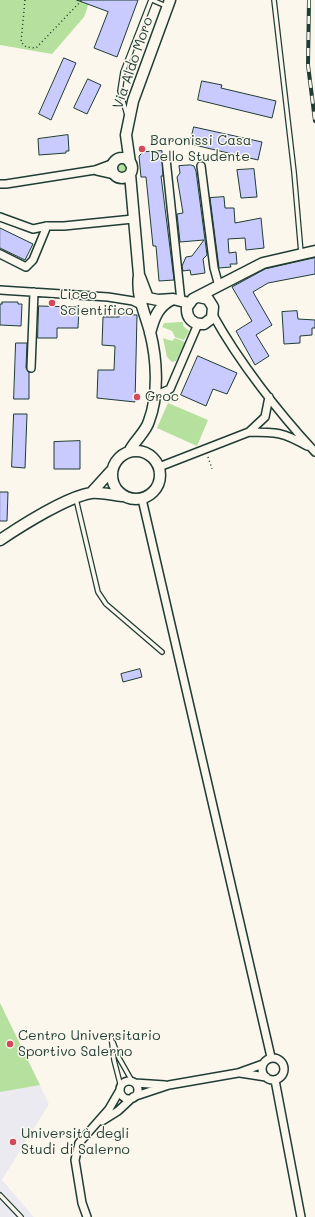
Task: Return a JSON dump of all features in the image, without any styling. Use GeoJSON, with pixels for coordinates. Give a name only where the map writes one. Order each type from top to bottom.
{"type":"FeatureCollection","features":[{"type":"Feature","properties":{"kind":"street","name":"Via Aldo Moro"},"geometry":{"type":"LineString","coordinates":[[131,198],[112,169],[126,135],[128,120],[142,72],[169,3]]}},
{"type":"Feature","properties":{"kind":"street","name":"Via Aldo Moro"},"geometry":{"type":"LineString","coordinates":[[126,135],[132,168],[130,174],[131,198],[139,276]]}},
{"type":"Feature","properties":{"kind":"street"},"geometry":{"type":"LineString","coordinates":[[0,184],[95,170],[122,159],[130,162]]}},
{"type":"Feature","properties":{"kind":"street"},"geometry":{"type":"LineString","coordinates":[[166,159],[181,301],[187,307],[190,320],[206,321],[222,332],[269,397],[313,450]]}},
{"type":"Feature","properties":{"kind":"street"},"geometry":{"type":"LineString","coordinates":[[154,396],[170,389],[206,321],[219,286],[214,268],[201,166]]}},
{"type":"Feature","properties":{"kind":"street"},"geometry":{"type":"LineString","coordinates":[[95,170],[124,177],[130,174]]}},
{"type":"Feature","properties":{"kind":"street"},"geometry":{"type":"LineString","coordinates":[[0,217],[33,229],[47,226],[64,226],[133,219]]}},
{"type":"Feature","properties":{"kind":"street"},"geometry":{"type":"LineString","coordinates":[[0,254],[26,267],[33,260],[47,226]]}},
{"type":"Feature","properties":{"kind":"street"},"geometry":{"type":"LineString","coordinates":[[150,333],[154,317],[167,302],[199,297],[263,263],[315,251]]}},
{"type":"Feature","properties":{"kind":"street"},"geometry":{"type":"LineString","coordinates":[[139,276],[148,298],[181,301]]}},
{"type":"Feature","properties":{"kind":"street"},"geometry":{"type":"LineString","coordinates":[[91,493],[112,471],[117,459],[129,452],[149,422],[154,396],[153,350],[150,333],[137,287],[139,276]]}},
{"type":"Feature","properties":{"kind":"street"},"geometry":{"type":"LineString","coordinates":[[0,290],[108,297],[133,301],[141,305]]}},
{"type":"Feature","properties":{"kind":"street"},"geometry":{"type":"LineString","coordinates":[[31,368],[34,292]]}},
{"type":"Feature","properties":{"kind":"street"},"geometry":{"type":"LineString","coordinates":[[199,297],[208,299],[212,304]]}},
{"type":"Feature","properties":{"kind":"street"},"geometry":{"type":"LineString","coordinates":[[249,432],[265,417],[269,397]]}},
{"type":"Feature","properties":{"kind":"street"},"geometry":{"type":"LineString","coordinates":[[159,467],[249,432],[274,432],[290,436],[313,450]]}},
{"type":"Feature","properties":{"kind":"street"},"geometry":{"type":"LineString","coordinates":[[0,540],[42,514],[76,498],[91,493],[122,496],[128,499],[142,499],[149,496],[155,490],[160,475],[159,467],[150,456],[144,452],[129,452]]}},
{"type":"Feature","properties":{"kind":"street"},"geometry":{"type":"LineString","coordinates":[[112,471],[113,485],[122,496]]}},
{"type":"Feature","properties":{"kind":"street"},"geometry":{"type":"LineString","coordinates":[[142,499],[271,1057]]}},
{"type":"Feature","properties":{"kind":"street"},"geometry":{"type":"LineString","coordinates":[[121,1088],[123,1096],[134,1097],[169,1086],[238,1073],[263,1064],[271,1057],[279,1058],[285,1068],[283,1076],[274,1080],[266,1077],[238,1073]]}},
{"type":"Feature","properties":{"kind":"street"},"geometry":{"type":"LineString","coordinates":[[263,1064],[262,1071],[266,1077]]}},
{"type":"Feature","properties":{"kind":"street"},"geometry":{"type":"LineString","coordinates":[[274,1080],[301,1217]]}},
{"type":"Feature","properties":{"kind":"street"},"geometry":{"type":"LineString","coordinates":[[87,1217],[82,1203],[75,1160],[79,1143],[109,1109],[126,1082],[169,1086]]}},
{"type":"Feature","properties":{"kind":"street"},"geometry":{"type":"LineString","coordinates":[[95,1126],[118,1111],[134,1097],[138,1089],[134,1082]]}},
{"type":"Feature","properties":{"kind":"lane"},"geometry":{"type":"LineString","coordinates":[[151,0],[169,3]]}},
{"type":"Feature","properties":{"kind":"lane","name":"Via Aldo Moro"},"geometry":{"type":"LineString","coordinates":[[128,120],[120,91],[124,72],[151,0]]}},
{"type":"Feature","properties":{"kind":"lane"},"geometry":{"type":"LineString","coordinates":[[274,0],[294,172],[301,254]]}},
{"type":"Feature","properties":{"kind":"lane"},"geometry":{"type":"LineString","coordinates":[[76,498],[98,592],[106,604],[162,652]]}},
{"type":"Feature","properties":{"kind":"lane"},"geometry":{"type":"LineString","coordinates":[[121,1088],[114,1060],[111,1036],[119,1058],[134,1082]]}},
{"type":"Feature","properties":{"kind":"lane"},"geometry":{"type":"LineString","coordinates":[[0,1196],[21,1217]]}},
{"type":"Feature","properties":{"kind":"path"},"geometry":{"type":"LineString","coordinates":[[25,0],[21,42],[26,47],[36,48],[82,0]]}},
{"type":"Feature","properties":{"kind":"path"},"geometry":{"type":"LineString","coordinates":[[205,449],[212,469]]}},
{"type":"Feature","properties":{"kind":"shaded area","name":"Università degli Studi di Salerno"},"geometry":{"type":"Polygon","coordinates":[[[0,1003],[49,1104],[2,1180],[34,1217],[0,1217],[0,1003]]]}},
{"type":"Feature","properties":{"kind":"green space"},"geometry":{"type":"Polygon","coordinates":[[[0,0],[90,0],[84,17],[52,54],[0,45],[0,0]]]}},
{"type":"Feature","properties":{"kind":"green space"},"geometry":{"type":"Polygon","coordinates":[[[122,162],[126,164],[128,168],[126,172],[122,174],[118,172],[116,168],[118,164],[122,162]]]}},
{"type":"Feature","properties":{"kind":"green space"},"geometry":{"type":"Polygon","coordinates":[[[183,322],[183,326],[189,331],[184,340],[175,337],[172,331],[162,327],[164,323],[183,322]]]}},
{"type":"Feature","properties":{"kind":"green space"},"geometry":{"type":"Polygon","coordinates":[[[163,338],[172,341],[175,338],[185,342],[176,361],[172,362],[167,357],[163,338]]]}},
{"type":"Feature","properties":{"kind":"green space"},"geometry":{"type":"Polygon","coordinates":[[[168,403],[208,420],[197,446],[157,428],[168,403]]]}},
{"type":"Feature","properties":{"kind":"green space","name":"Centro Universitario Sportivo Salerno"},"geometry":{"type":"Polygon","coordinates":[[[0,1003],[40,1085],[0,1092],[0,1003]]]}},
{"type":"Feature","properties":{"kind":"building"},"geometry":{"type":"Polygon","coordinates":[[[77,0],[138,0],[117,57],[94,48],[108,12],[77,0]]]}},
{"type":"Feature","properties":{"kind":"building"},"geometry":{"type":"Polygon","coordinates":[[[64,58],[76,63],[51,120],[39,114],[64,58]]]}},
{"type":"Feature","properties":{"kind":"building"},"geometry":{"type":"Polygon","coordinates":[[[88,79],[101,85],[87,114],[74,108],[88,79]]]}},
{"type":"Feature","properties":{"kind":"building"},"geometry":{"type":"Polygon","coordinates":[[[202,81],[222,85],[221,88],[276,101],[272,118],[198,100],[202,81]]]}},
{"type":"Feature","properties":{"kind":"building"},"geometry":{"type":"Polygon","coordinates":[[[194,127],[262,142],[258,160],[190,144],[194,127]]]}},
{"type":"Feature","properties":{"kind":"building"},"geometry":{"type":"Polygon","coordinates":[[[68,135],[69,151],[66,151],[66,153],[39,155],[38,139],[68,135]]]}},
{"type":"Feature","properties":{"kind":"building"},"geometry":{"type":"Polygon","coordinates":[[[162,151],[163,176],[161,176],[174,280],[159,281],[156,246],[153,246],[146,177],[141,177],[139,156],[143,152],[162,151]]]}},
{"type":"Feature","properties":{"kind":"building"},"geometry":{"type":"Polygon","coordinates":[[[179,166],[194,166],[196,171],[207,255],[203,259],[205,273],[191,275],[190,270],[183,271],[182,266],[186,257],[192,256],[204,240],[180,242],[177,214],[183,213],[177,177],[180,173],[179,166]]]}},
{"type":"Feature","properties":{"kind":"building"},"geometry":{"type":"Polygon","coordinates":[[[254,169],[257,197],[241,198],[237,170],[254,169]]]}},
{"type":"Feature","properties":{"kind":"building"},"geometry":{"type":"Polygon","coordinates":[[[224,197],[225,208],[234,208],[235,223],[261,218],[264,248],[246,250],[245,238],[228,239],[229,253],[236,252],[237,264],[230,264],[231,267],[219,268],[210,198],[224,197]]]}},
{"type":"Feature","properties":{"kind":"building"},"geometry":{"type":"Polygon","coordinates":[[[0,228],[33,244],[25,260],[0,248],[0,228]]]}},
{"type":"Feature","properties":{"kind":"building"},"geometry":{"type":"Polygon","coordinates":[[[315,258],[315,274],[268,283],[253,292],[272,325],[256,335],[269,356],[255,365],[236,331],[252,321],[232,287],[265,269],[315,258]]]}},
{"type":"Feature","properties":{"kind":"building"},"geometry":{"type":"Polygon","coordinates":[[[2,302],[18,302],[18,304],[22,304],[21,326],[0,325],[0,304],[2,304],[2,302]]]}},
{"type":"Feature","properties":{"kind":"building"},"geometry":{"type":"Polygon","coordinates":[[[39,306],[79,307],[78,328],[57,328],[57,338],[38,338],[39,306]]]}},
{"type":"Feature","properties":{"kind":"building"},"geometry":{"type":"Polygon","coordinates":[[[297,311],[298,319],[315,320],[315,328],[312,328],[312,335],[300,336],[300,343],[284,344],[282,312],[297,311]]]}},
{"type":"Feature","properties":{"kind":"building"},"geometry":{"type":"Polygon","coordinates":[[[120,314],[137,315],[135,402],[97,398],[98,370],[114,370],[115,346],[102,345],[103,317],[119,317],[120,314]]]}},
{"type":"Feature","properties":{"kind":"building"},"geometry":{"type":"Polygon","coordinates":[[[16,343],[27,343],[26,368],[29,372],[29,399],[14,399],[16,343]]]}},
{"type":"Feature","properties":{"kind":"building"},"geometry":{"type":"Polygon","coordinates":[[[198,356],[237,373],[227,394],[213,389],[206,406],[181,395],[198,356]]]}},
{"type":"Feature","properties":{"kind":"building"},"geometry":{"type":"Polygon","coordinates":[[[14,414],[27,414],[25,468],[12,467],[14,414]]]}},
{"type":"Feature","properties":{"kind":"building"},"geometry":{"type":"Polygon","coordinates":[[[80,441],[80,469],[54,469],[54,442],[80,441]]]}},
{"type":"Feature","properties":{"kind":"building"},"geometry":{"type":"Polygon","coordinates":[[[0,492],[8,492],[7,521],[0,521],[0,492]]]}},
{"type":"Feature","properties":{"kind":"building"},"geometry":{"type":"Polygon","coordinates":[[[140,669],[142,677],[123,682],[121,674],[140,669]]]}},
{"type":"Feature","properties":{"kind":"railway"},"geometry":{"type":"LineString","coordinates":[[309,0],[308,65],[315,121]]}},
{"type":"Feature","properties":{"kind":"place","name":"Baronissi Casa Dello Studente"},"geometry":{"type":"Point","coordinates":[142,149]}},
{"type":"Feature","properties":{"kind":"place","name":"Liceo Scientifico"},"geometry":{"type":"Point","coordinates":[52,303]}},
{"type":"Feature","properties":{"kind":"place","name":"Groc"},"geometry":{"type":"Point","coordinates":[137,397]}},
{"type":"Feature","properties":{"kind":"place","name":"Centro Universitario Sportivo Salerno"},"geometry":{"type":"Point","coordinates":[10,1044]}},
{"type":"Feature","properties":{"kind":"place","name":"Università degli Studi di Salerno"},"geometry":{"type":"Point","coordinates":[13,1142]}}]}
